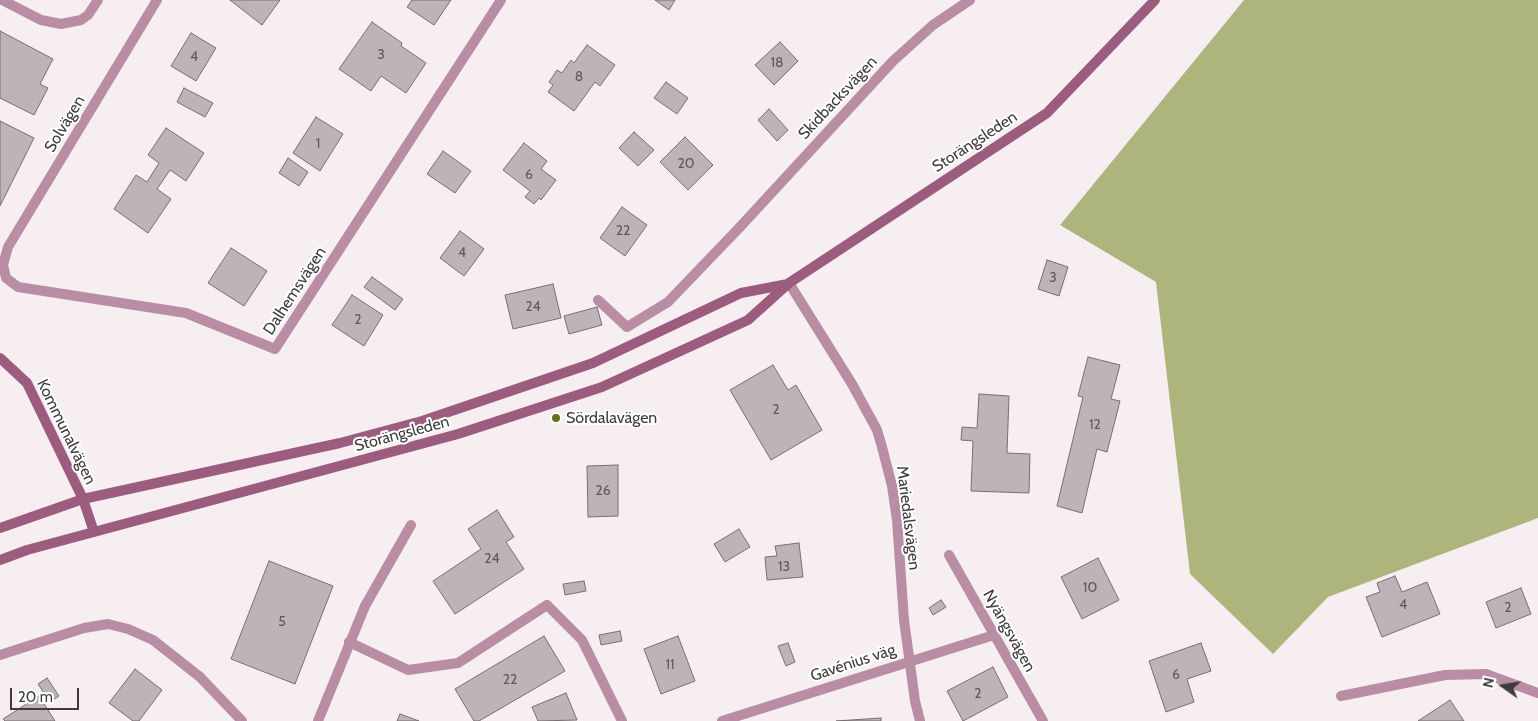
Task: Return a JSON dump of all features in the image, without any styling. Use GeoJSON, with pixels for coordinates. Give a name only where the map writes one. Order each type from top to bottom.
{"type":"FeatureCollection","features":[{"type":"Feature","properties":{"kind":"main road","name":"Storängsleden"},"geometry":{"type":"LineString","coordinates":[[0,560],[28,550],[458,434],[602,387],[748,320],[789,284],[1047,113],[1155,0]]}},
{"type":"Feature","properties":{"kind":"main road","name":"Storängsleden"},"geometry":{"type":"LineString","coordinates":[[0,528],[83,499],[340,443],[422,421],[593,363],[741,293],[789,284]]}},
{"type":"Feature","properties":{"kind":"main road","name":"Kommunalvägen"},"geometry":{"type":"LineString","coordinates":[[0,358],[27,383],[83,499],[94,532]]}},
{"type":"Feature","properties":{"kind":"street"},"geometry":{"type":"LineString","coordinates":[[2,0],[41,20],[61,24],[81,20],[88,15],[98,0]]}},
{"type":"Feature","properties":{"kind":"street","name":"Solvägen"},"geometry":{"type":"LineString","coordinates":[[2,264],[8,246],[157,0]]}},
{"type":"Feature","properties":{"kind":"street","name":"Dalhemsvägen"},"geometry":{"type":"LineString","coordinates":[[2,264],[6,278],[18,287],[186,313],[275,350],[501,0]]}},
{"type":"Feature","properties":{"kind":"street","name":"Skidbacksvägen"},"geometry":{"type":"LineString","coordinates":[[598,300],[626,327],[668,302],[893,61],[933,25],[970,0]]}},
{"type":"Feature","properties":{"kind":"street","name":"Mariedalsvägen"},"geometry":{"type":"LineString","coordinates":[[789,284],[852,384],[877,430],[882,446],[892,486],[897,520],[904,620],[920,721]]}},
{"type":"Feature","properties":{"kind":"street"},"geometry":{"type":"LineString","coordinates":[[318,721],[365,606],[411,525]]}},
{"type":"Feature","properties":{"kind":"street","name":"Nyängsvägen"},"geometry":{"type":"LineString","coordinates":[[949,555],[1043,721]]}},
{"type":"Feature","properties":{"kind":"street"},"geometry":{"type":"LineString","coordinates":[[349,642],[408,670],[458,663],[547,605],[582,640],[622,721]]}},
{"type":"Feature","properties":{"kind":"street"},"geometry":{"type":"LineString","coordinates":[[0,655],[84,628],[108,624],[122,627],[153,640],[164,648],[200,677],[242,721]]}},
{"type":"Feature","properties":{"kind":"street","name":"Gavénius väg"},"geometry":{"type":"LineString","coordinates":[[722,721],[994,635]]}},
{"type":"Feature","properties":{"kind":"street"},"geometry":{"type":"LineString","coordinates":[[1341,696],[1446,675],[1486,674],[1538,693]]}},
{"type":"Feature","properties":{"kind":"green space"},"geometry":{"type":"Polygon","coordinates":[[[1244,0],[1538,0],[1538,518],[1328,597],[1273,654],[1190,574],[1156,282],[1060,225],[1244,0]]]}},
{"type":"Feature","properties":{"kind":"building"},"geometry":{"type":"Polygon","coordinates":[[[230,0],[280,0],[262,25],[230,0]]]}},
{"type":"Feature","properties":{"kind":"building"},"geometry":{"type":"Polygon","coordinates":[[[412,0],[451,0],[434,25],[407,7],[412,0]]]}},
{"type":"Feature","properties":{"kind":"building"},"geometry":{"type":"Polygon","coordinates":[[[655,0],[675,0],[669,10],[655,0]]]}},
{"type":"Feature","properties":{"kind":"building"},"geometry":{"type":"Polygon","coordinates":[[[372,22],[402,43],[401,46],[426,63],[406,93],[381,76],[371,91],[339,69],[372,22]]]}},
{"type":"Feature","properties":{"kind":"building"},"geometry":{"type":"Polygon","coordinates":[[[0,31],[53,59],[40,84],[48,88],[34,115],[0,98],[0,31]]]}},
{"type":"Feature","properties":{"kind":"building"},"geometry":{"type":"Polygon","coordinates":[[[191,33],[216,48],[196,81],[171,66],[191,33]]]}},
{"type":"Feature","properties":{"kind":"building"},"geometry":{"type":"Polygon","coordinates":[[[780,42],[798,61],[774,85],[755,65],[780,42]]]}},
{"type":"Feature","properties":{"kind":"building"},"geometry":{"type":"Polygon","coordinates":[[[587,45],[615,65],[600,86],[595,82],[574,111],[548,92],[553,85],[549,82],[557,70],[562,73],[571,60],[574,63],[587,45]]]}},
{"type":"Feature","properties":{"kind":"building"},"geometry":{"type":"Polygon","coordinates":[[[666,82],[688,98],[677,114],[654,98],[666,82]]]}},
{"type":"Feature","properties":{"kind":"building"},"geometry":{"type":"Polygon","coordinates":[[[184,88],[213,103],[205,117],[177,102],[184,88]]]}},
{"type":"Feature","properties":{"kind":"building"},"geometry":{"type":"Polygon","coordinates":[[[769,109],[788,130],[777,141],[758,120],[769,109]]]}},
{"type":"Feature","properties":{"kind":"building"},"geometry":{"type":"Polygon","coordinates":[[[316,117],[343,134],[320,171],[293,153],[316,117]]]}},
{"type":"Feature","properties":{"kind":"building"},"geometry":{"type":"Polygon","coordinates":[[[0,121],[34,138],[0,206],[0,121]]]}},
{"type":"Feature","properties":{"kind":"building"},"geometry":{"type":"Polygon","coordinates":[[[166,128],[204,153],[186,181],[170,170],[157,189],[171,199],[148,233],[114,209],[136,175],[147,182],[159,163],[148,155],[166,128]]]}},
{"type":"Feature","properties":{"kind":"building"},"geometry":{"type":"Polygon","coordinates":[[[634,132],[654,150],[638,166],[619,148],[634,132]]]}},
{"type":"Feature","properties":{"kind":"building"},"geometry":{"type":"Polygon","coordinates":[[[685,137],[713,165],[688,190],[660,162],[685,137]]]}},
{"type":"Feature","properties":{"kind":"building"},"geometry":{"type":"Polygon","coordinates":[[[524,143],[547,161],[541,169],[556,180],[541,200],[539,198],[534,204],[525,197],[530,191],[503,170],[524,143]]]}},
{"type":"Feature","properties":{"kind":"building"},"geometry":{"type":"Polygon","coordinates":[[[443,151],[471,171],[455,193],[427,174],[443,151]]]}},
{"type":"Feature","properties":{"kind":"building"},"geometry":{"type":"Polygon","coordinates":[[[288,158],[308,172],[299,186],[279,173],[288,158]]]}},
{"type":"Feature","properties":{"kind":"building"},"geometry":{"type":"Polygon","coordinates":[[[622,207],[647,225],[625,256],[600,238],[622,207]]]}},
{"type":"Feature","properties":{"kind":"building"},"geometry":{"type":"Polygon","coordinates":[[[460,231],[484,249],[464,276],[440,258],[460,231]]]}},
{"type":"Feature","properties":{"kind":"building"},"geometry":{"type":"Polygon","coordinates":[[[231,248],[267,271],[244,306],[208,283],[231,248]]]}},
{"type":"Feature","properties":{"kind":"building"},"geometry":{"type":"Polygon","coordinates":[[[1047,260],[1068,267],[1059,296],[1038,289],[1047,260]]]}},
{"type":"Feature","properties":{"kind":"building"},"geometry":{"type":"Polygon","coordinates":[[[372,277],[403,299],[395,310],[364,287],[372,277]]]}},
{"type":"Feature","properties":{"kind":"building"},"geometry":{"type":"Polygon","coordinates":[[[553,284],[561,318],[513,329],[505,295],[553,284]]]}},
{"type":"Feature","properties":{"kind":"building"},"geometry":{"type":"Polygon","coordinates":[[[352,295],[383,315],[364,346],[332,325],[352,295]]]}},
{"type":"Feature","properties":{"kind":"building"},"geometry":{"type":"Polygon","coordinates":[[[597,307],[602,325],[569,334],[564,316],[597,307]]]}},
{"type":"Feature","properties":{"kind":"building"},"geometry":{"type":"Polygon","coordinates":[[[1088,357],[1120,365],[1111,399],[1120,401],[1107,452],[1097,449],[1082,513],[1057,506],[1083,397],[1078,396],[1088,357]]]}},
{"type":"Feature","properties":{"kind":"building"},"geometry":{"type":"Polygon","coordinates":[[[773,365],[788,390],[796,385],[822,430],[771,460],[730,390],[773,365]]]}},
{"type":"Feature","properties":{"kind":"building"},"geometry":{"type":"Polygon","coordinates":[[[979,394],[1009,396],[1007,453],[1030,454],[1029,493],[971,491],[973,441],[961,440],[962,427],[977,428],[979,394]]]}},
{"type":"Feature","properties":{"kind":"building"},"geometry":{"type":"Polygon","coordinates":[[[618,465],[618,516],[588,517],[587,466],[618,465]]]}},
{"type":"Feature","properties":{"kind":"building"},"geometry":{"type":"Polygon","coordinates":[[[497,510],[514,537],[506,542],[524,569],[455,614],[433,581],[481,549],[468,529],[497,510]]]}},
{"type":"Feature","properties":{"kind":"building"},"geometry":{"type":"Polygon","coordinates":[[[739,529],[750,547],[725,562],[714,544],[739,529]]]}},
{"type":"Feature","properties":{"kind":"building"},"geometry":{"type":"Polygon","coordinates":[[[799,543],[803,577],[767,580],[765,557],[777,556],[775,546],[799,543]]]}},
{"type":"Feature","properties":{"kind":"building"},"geometry":{"type":"Polygon","coordinates":[[[1098,558],[1119,600],[1082,619],[1061,577],[1098,558]]]}},
{"type":"Feature","properties":{"kind":"building"},"geometry":{"type":"Polygon","coordinates":[[[269,561],[333,586],[295,684],[231,659],[269,561]]]}},
{"type":"Feature","properties":{"kind":"building"},"geometry":{"type":"Polygon","coordinates":[[[1395,576],[1402,592],[1427,582],[1440,614],[1382,637],[1366,597],[1380,592],[1377,583],[1395,576]]]}},
{"type":"Feature","properties":{"kind":"building"},"geometry":{"type":"Polygon","coordinates":[[[584,581],[586,591],[565,595],[563,584],[584,581]]]}},
{"type":"Feature","properties":{"kind":"building"},"geometry":{"type":"Polygon","coordinates":[[[1521,588],[1531,614],[1496,628],[1486,602],[1521,588]]]}},
{"type":"Feature","properties":{"kind":"building"},"geometry":{"type":"Polygon","coordinates":[[[941,600],[946,607],[933,615],[929,608],[941,600]]]}},
{"type":"Feature","properties":{"kind":"building"},"geometry":{"type":"Polygon","coordinates":[[[620,631],[622,641],[601,645],[599,635],[620,631]]]}},
{"type":"Feature","properties":{"kind":"building"},"geometry":{"type":"Polygon","coordinates":[[[544,636],[565,671],[479,721],[474,721],[455,689],[544,636]]]}},
{"type":"Feature","properties":{"kind":"building"},"geometry":{"type":"Polygon","coordinates":[[[678,636],[695,681],[661,694],[644,649],[678,636]]]}},
{"type":"Feature","properties":{"kind":"building"},"geometry":{"type":"Polygon","coordinates":[[[788,643],[795,662],[786,666],[778,646],[788,643]]]}},
{"type":"Feature","properties":{"kind":"building"},"geometry":{"type":"Polygon","coordinates":[[[1201,643],[1211,671],[1187,679],[1194,702],[1166,712],[1149,661],[1201,643]]]}},
{"type":"Feature","properties":{"kind":"building"},"geometry":{"type":"Polygon","coordinates":[[[993,667],[1008,697],[963,721],[947,691],[993,667]]]}},
{"type":"Feature","properties":{"kind":"building"},"geometry":{"type":"Polygon","coordinates":[[[135,669],[162,690],[139,721],[133,721],[109,703],[135,669]]]}},
{"type":"Feature","properties":{"kind":"building"},"geometry":{"type":"Polygon","coordinates":[[[47,678],[59,696],[50,702],[38,684],[47,678]]]}},
{"type":"Feature","properties":{"kind":"building"},"geometry":{"type":"Polygon","coordinates":[[[566,693],[577,720],[538,721],[532,707],[566,693]]]}},
{"type":"Feature","properties":{"kind":"building"},"geometry":{"type":"Polygon","coordinates":[[[39,696],[55,721],[5,721],[3,719],[39,696]]]}},
{"type":"Feature","properties":{"kind":"building"},"geometry":{"type":"Polygon","coordinates":[[[1450,700],[1464,721],[1418,721],[1450,700]]]}},
{"type":"Feature","properties":{"kind":"building"},"geometry":{"type":"Polygon","coordinates":[[[400,714],[419,721],[397,721],[400,714]]]}},
{"type":"Feature","properties":{"kind":"building"},"geometry":{"type":"Polygon","coordinates":[[[881,718],[881,721],[836,721],[881,718]]]}},
{"type":"Feature","properties":{"kind":"place","name":"Sördalavägen"},"geometry":{"type":"Point","coordinates":[556,418]}}]}
